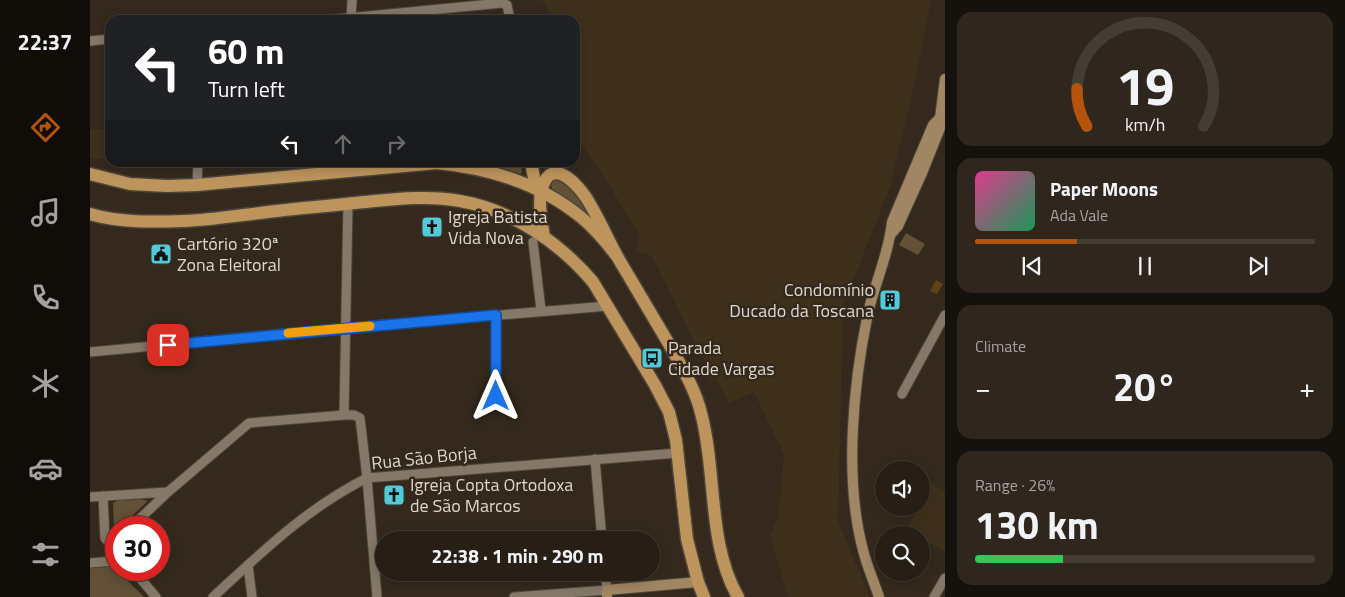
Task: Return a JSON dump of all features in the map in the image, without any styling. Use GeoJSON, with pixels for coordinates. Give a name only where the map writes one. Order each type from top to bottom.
{"type":"FeatureCollection","features":[{"type":"Feature","properties":{"kind":"main road"},"geometry":{"type":"LineString","coordinates":[[90,174],[130,184],[167,186],[197,185],[350,167]]}},
{"type":"Feature","properties":{"kind":"main road"},"geometry":{"type":"LineString","coordinates":[[466,167],[487,170],[538,190],[582,218],[616,255]]}},
{"type":"Feature","properties":{"kind":"main road"},"geometry":{"type":"LineString","coordinates":[[532,167],[541,211],[539,240]]}},
{"type":"Feature","properties":{"kind":"main road"},"geometry":{"type":"LineString","coordinates":[[538,190],[547,178],[553,174],[564,174],[570,178],[595,211],[616,255],[698,400],[704,427],[721,556],[729,582],[738,597]]}},
{"type":"Feature","properties":{"kind":"main road"},"geometry":{"type":"LineString","coordinates":[[90,214],[126,220],[160,222],[212,220],[260,213],[406,198],[435,198],[459,200],[495,210],[524,224],[539,240],[583,270],[593,282],[655,384],[669,412],[678,453],[687,539],[698,582],[704,597]]}},
{"type":"Feature","properties":{"kind":"street"},"geometry":{"type":"LineString","coordinates":[[351,15],[352,0]]}},
{"type":"Feature","properties":{"kind":"street"},"geometry":{"type":"LineString","coordinates":[[389,15],[502,3],[509,8],[510,15]]}},
{"type":"Feature","properties":{"kind":"street"},"geometry":{"type":"LineString","coordinates":[[90,41],[105,40]]}},
{"type":"Feature","properties":{"kind":"street"},"geometry":{"type":"LineString","coordinates":[[880,597],[863,550],[854,491],[853,438],[859,355],[869,310],[890,236],[898,226],[919,172],[934,125],[940,118],[945,79]]}},
{"type":"Feature","properties":{"kind":"street"},"geometry":{"type":"LineString","coordinates":[[197,185],[198,167]]}},
{"type":"Feature","properties":{"kind":"street"},"geometry":{"type":"LineString","coordinates":[[344,415],[348,204]]}},
{"type":"Feature","properties":{"kind":"street"},"geometry":{"type":"LineString","coordinates":[[539,240],[541,310]]}},
{"type":"Feature","properties":{"kind":"street"},"geometry":{"type":"LineString","coordinates":[[90,352],[541,310],[608,306]]}},
{"type":"Feature","properties":{"kind":"street"},"geometry":{"type":"LineString","coordinates":[[496,315],[496,396]]}},
{"type":"Feature","properties":{"kind":"street"},"geometry":{"type":"LineString","coordinates":[[902,394],[945,315]]}},
{"type":"Feature","properties":{"kind":"street"},"geometry":{"type":"LineString","coordinates":[[143,516],[249,423],[354,415],[360,418],[377,597]]}},
{"type":"Feature","properties":{"kind":"street","name":"Rua São Borja"},"geometry":{"type":"LineString","coordinates":[[213,597],[276,539],[316,508],[367,478],[678,453]]}},
{"type":"Feature","properties":{"kind":"street"},"geometry":{"type":"LineString","coordinates":[[595,459],[601,531]]}},
{"type":"Feature","properties":{"kind":"street"},"geometry":{"type":"LineString","coordinates":[[90,497],[168,492]]}},
{"type":"Feature","properties":{"kind":"street"},"geometry":{"type":"LineString","coordinates":[[102,496],[105,528]]}},
{"type":"Feature","properties":{"kind":"street"},"geometry":{"type":"LineString","coordinates":[[90,563],[105,562]]}},
{"type":"Feature","properties":{"kind":"street"},"geometry":{"type":"LineString","coordinates":[[248,565],[252,597]]}},
{"type":"Feature","properties":{"kind":"street"},"geometry":{"type":"LineString","coordinates":[[934,597],[945,578]]}},
{"type":"Feature","properties":{"kind":"street"},"geometry":{"type":"LineString","coordinates":[[143,581],[156,597]]}},
{"type":"Feature","properties":{"kind":"street"},"geometry":{"type":"LineString","coordinates":[[606,581],[607,594]]}},
{"type":"Feature","properties":{"kind":"street"},"geometry":{"type":"LineString","coordinates":[[514,597],[607,594],[698,582]]}},
{"type":"Feature","properties":{"kind":"shaded area"},"geometry":{"type":"Polygon","coordinates":[[[542,0],[931,0],[916,77],[890,187],[843,306],[838,522],[870,597],[788,597],[770,535],[778,517],[784,454],[754,392],[729,403],[715,378],[710,380],[706,365],[652,256],[636,252],[640,236],[606,180],[580,142],[580,15],[542,15],[550,13],[542,0]]]}},
{"type":"Feature","properties":{"kind":"shaded area"},"geometry":{"type":"Polygon","coordinates":[[[90,129],[105,130],[105,159],[90,158],[90,129]]]}},
{"type":"Feature","properties":{"kind":"shaded area"},"geometry":{"type":"Polygon","coordinates":[[[498,167],[521,167],[522,174],[498,167]]]}},
{"type":"Feature","properties":{"kind":"shaded area"},"geometry":{"type":"Polygon","coordinates":[[[560,179],[581,200],[591,217],[552,189],[551,184],[555,180],[560,179]]]}},
{"type":"Feature","properties":{"kind":"shaded area"},"geometry":{"type":"Polygon","coordinates":[[[906,233],[925,244],[918,255],[899,245],[906,233]]]}},
{"type":"Feature","properties":{"kind":"shaded area"},"geometry":{"type":"Polygon","coordinates":[[[936,280],[943,284],[937,294],[930,291],[936,280]]]}},
{"type":"Feature","properties":{"kind":"shaded area"},"geometry":{"type":"Polygon","coordinates":[[[931,483],[945,491],[945,552],[930,543],[930,526],[909,526],[914,516],[930,516],[931,483]]]}},
{"type":"Feature","properties":{"kind":"shaded area"},"geometry":{"type":"Polygon","coordinates":[[[141,499],[148,501],[132,516],[114,516],[113,503],[119,500],[141,499]]]}},
{"type":"Feature","properties":{"kind":"shaded area"},"geometry":{"type":"Polygon","coordinates":[[[105,566],[105,581],[128,581],[144,597],[90,597],[90,567],[105,566]]]}},
{"type":"Feature","properties":{"kind":"slow traffic"},"geometry":{"type":"LineString","coordinates":[[288,333],[370,326]]}},
{"type":"Feature","properties":{"kind":"place","name":"Igreja Batista Vida Nova"},"geometry":{"type":"Point","coordinates":[432,227]}},
{"type":"Feature","properties":{"kind":"place","name":"Cartório 320ª Zona Eleitoral"},"geometry":{"type":"Point","coordinates":[161,254]}},
{"type":"Feature","properties":{"kind":"place","name":"Condomínio Ducado da Toscana"},"geometry":{"type":"Point","coordinates":[890,300]}},
{"type":"Feature","properties":{"kind":"place","name":"Parada Cidade Vargas"},"geometry":{"type":"Point","coordinates":[652,358]}},
{"type":"Feature","properties":{"kind":"place","name":"Igreja Copta Ortodoxa de São Marcos"},"geometry":{"type":"Point","coordinates":[394,495]}},
{"type":"Feature","properties":{"kind":"route"},"geometry":{"type":"LineString","coordinates":[[168,345],[496,315],[496,396]]}}]}
